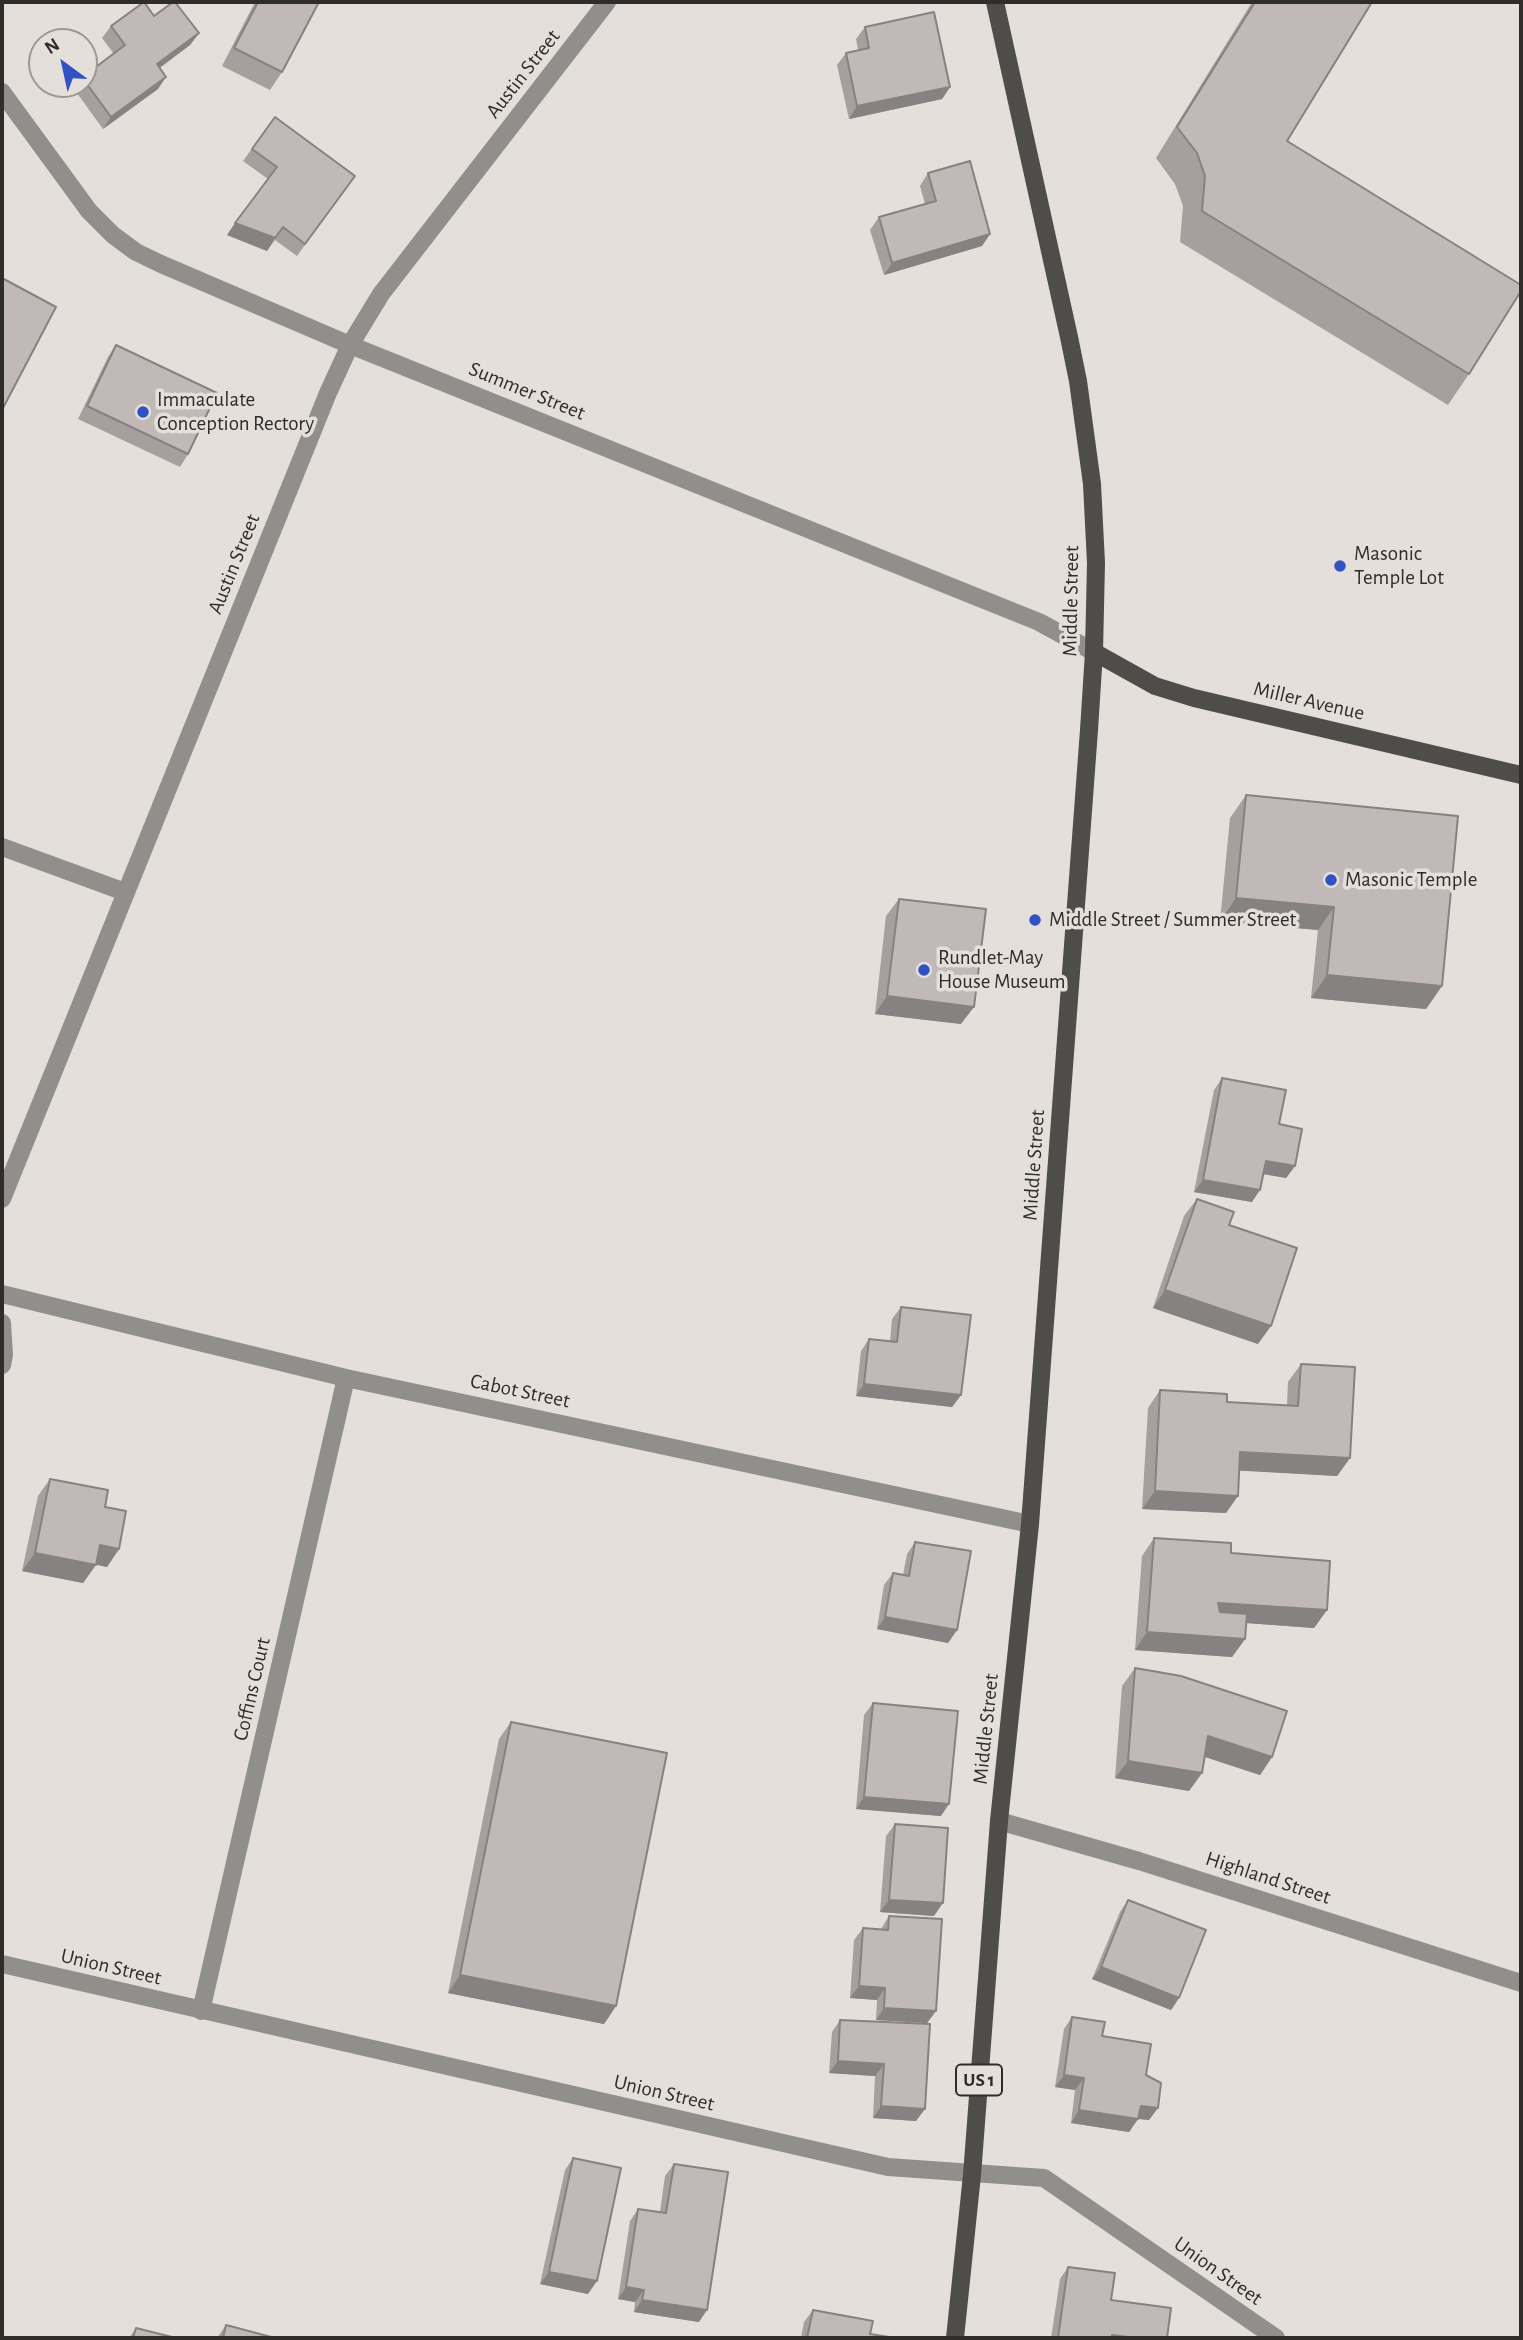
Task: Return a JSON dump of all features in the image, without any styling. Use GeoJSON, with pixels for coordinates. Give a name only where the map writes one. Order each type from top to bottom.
{"type":"FeatureCollection","features":[{"type":"Feature","properties":{"kind":"main road","name":"Middle Street"},"geometry":{"type":"LineString","coordinates":[[955,2338],[972,2175],[999,1821],[1030,1524],[1094,652],[1097,563],[1092,484],[1078,381],[995,2]]}},
{"type":"Feature","properties":{"kind":"main road","name":"Miller Avenue"},"geometry":{"type":"LineString","coordinates":[[1094,652],[1155,686],[1194,698],[1521,775]]}},
{"type":"Feature","properties":{"kind":"street","name":"Austin Street"},"geometry":{"type":"LineString","coordinates":[[2,1199],[328,393],[350,345],[381,295],[607,2]]}},
{"type":"Feature","properties":{"kind":"street","name":"Summer Street"},"geometry":{"type":"LineString","coordinates":[[2,92],[89,211],[113,235],[161,264],[350,345],[1039,622],[1094,652]]}},
{"type":"Feature","properties":{"kind":"street"},"geometry":{"type":"LineString","coordinates":[[2,848],[125,892]]}},
{"type":"Feature","properties":{"kind":"street","name":"Cabot Street"},"geometry":{"type":"LineString","coordinates":[[2,1294],[346,1378],[1030,1524]]}},
{"type":"Feature","properties":{"kind":"street"},"geometry":{"type":"LineString","coordinates":[[2,1323],[2,1365]]}},
{"type":"Feature","properties":{"kind":"street","name":"Coffins Court"},"geometry":{"type":"LineString","coordinates":[[201,2011],[346,1378]]}},
{"type":"Feature","properties":{"kind":"street","name":"Highland Street"},"geometry":{"type":"LineString","coordinates":[[999,1821],[1139,1861],[1521,1983]]}},
{"type":"Feature","properties":{"kind":"street","name":"Union Street"},"geometry":{"type":"LineString","coordinates":[[2,1964],[888,2167],[1044,2178],[1276,2338]]}},
{"type":"Feature","properties":{"kind":"building"},"geometry":{"type":"Polygon","coordinates":[[[144,2],[154,16],[175,2],[199,33],[157,64],[166,77],[111,117],[97,98],[98,65],[125,45],[111,26],[144,2]]]}},
{"type":"Feature","properties":{"kind":"building"},"geometry":{"type":"Polygon","coordinates":[[[258,2],[319,2],[282,72],[234,48],[258,2]]]}},
{"type":"Feature","properties":{"kind":"building"},"geometry":{"type":"Polygon","coordinates":[[[1255,2],[1372,2],[1287,141],[1521,285],[1521,291],[1469,374],[1202,211],[1205,176],[1197,153],[1177,127],[1255,2]]]}},
{"type":"Feature","properties":{"kind":"building"},"geometry":{"type":"Polygon","coordinates":[[[934,12],[950,87],[857,106],[846,53],[869,48],[865,27],[934,12]]]}},
{"type":"Feature","properties":{"kind":"building"},"geometry":{"type":"Polygon","coordinates":[[[275,117],[355,176],[305,244],[283,227],[275,238],[235,223],[277,167],[252,149],[275,117]]]}},
{"type":"Feature","properties":{"kind":"building"},"geometry":{"type":"Polygon","coordinates":[[[970,161],[990,234],[892,263],[879,217],[936,201],[928,173],[970,161]]]}},
{"type":"Feature","properties":{"kind":"building"},"geometry":{"type":"Polygon","coordinates":[[[2,278],[56,307],[2,410],[2,278]]]}},
{"type":"Feature","properties":{"kind":"building","name":"Immaculate Conception Rectory"},"geometry":{"type":"Polygon","coordinates":[[[116,345],[217,393],[188,454],[87,406],[116,345]]]}},
{"type":"Feature","properties":{"kind":"building","name":"Masonic Temple"},"geometry":{"type":"Polygon","coordinates":[[[1246,795],[1458,816],[1442,986],[1327,975],[1334,907],[1236,898],[1246,795]]]}},
{"type":"Feature","properties":{"kind":"building","name":"Rundlet-May House Museum"},"geometry":{"type":"Polygon","coordinates":[[[899,899],[986,909],[974,1007],[887,996],[899,899]]]}},
{"type":"Feature","properties":{"kind":"building"},"geometry":{"type":"Polygon","coordinates":[[[1222,1078],[1286,1090],[1279,1124],[1302,1129],[1295,1166],[1266,1161],[1260,1190],[1203,1180],[1222,1078]]]}},
{"type":"Feature","properties":{"kind":"building"},"geometry":{"type":"Polygon","coordinates":[[[1197,1199],[1234,1212],[1229,1225],[1297,1248],[1271,1326],[1165,1290],[1197,1199]]]}},
{"type":"Feature","properties":{"kind":"building"},"geometry":{"type":"Polygon","coordinates":[[[901,1307],[971,1315],[961,1395],[864,1384],[869,1339],[897,1342],[901,1307]]]}},
{"type":"Feature","properties":{"kind":"building"},"geometry":{"type":"Polygon","coordinates":[[[1301,1364],[1355,1367],[1350,1458],[1240,1452],[1238,1496],[1155,1491],[1160,1390],[1227,1394],[1227,1402],[1298,1406],[1301,1364]]]}},
{"type":"Feature","properties":{"kind":"building"},"geometry":{"type":"Polygon","coordinates":[[[50,1479],[108,1490],[105,1507],[126,1511],[119,1549],[100,1545],[96,1565],[35,1553],[50,1479]]]}},
{"type":"Feature","properties":{"kind":"building"},"geometry":{"type":"Polygon","coordinates":[[[1154,1538],[1231,1543],[1231,1553],[1330,1561],[1327,1610],[1218,1603],[1220,1612],[1247,1614],[1245,1639],[1147,1632],[1154,1538]]]}},
{"type":"Feature","properties":{"kind":"building"},"geometry":{"type":"Polygon","coordinates":[[[915,1542],[971,1551],[957,1630],[885,1617],[893,1573],[909,1576],[915,1542]]]}},
{"type":"Feature","properties":{"kind":"building"},"geometry":{"type":"Polygon","coordinates":[[[1135,1668],[1181,1676],[1287,1711],[1272,1757],[1208,1736],[1202,1773],[1128,1761],[1135,1668]]]}},
{"type":"Feature","properties":{"kind":"building"},"geometry":{"type":"Polygon","coordinates":[[[873,1703],[958,1711],[949,1804],[864,1797],[873,1703]]]}},
{"type":"Feature","properties":{"kind":"building"},"geometry":{"type":"Polygon","coordinates":[[[511,1722],[667,1753],[616,2006],[460,1975],[511,1722]]]}},
{"type":"Feature","properties":{"kind":"building"},"geometry":{"type":"Polygon","coordinates":[[[895,1824],[948,1828],[943,1903],[889,1900],[895,1824]]]}},
{"type":"Feature","properties":{"kind":"building"},"geometry":{"type":"Polygon","coordinates":[[[1128,1900],[1206,1930],[1179,1998],[1101,1967],[1128,1900]]]}},
{"type":"Feature","properties":{"kind":"building"},"geometry":{"type":"Polygon","coordinates":[[[889,1916],[942,1919],[936,2011],[884,2008],[885,1988],[859,1986],[863,1928],[888,1930],[889,1916]]]}},
{"type":"Feature","properties":{"kind":"building"},"geometry":{"type":"Polygon","coordinates":[[[1072,2017],[1105,2022],[1102,2036],[1151,2044],[1146,2075],[1161,2083],[1158,2108],[1141,2106],[1138,2119],[1079,2110],[1084,2078],[1064,2075],[1072,2017]]]}},
{"type":"Feature","properties":{"kind":"building"},"geometry":{"type":"Polygon","coordinates":[[[840,2020],[930,2024],[925,2109],[881,2106],[884,2064],[838,2061],[840,2020]]]}},
{"type":"Feature","properties":{"kind":"building"},"geometry":{"type":"Polygon","coordinates":[[[573,2158],[621,2168],[597,2281],[549,2272],[573,2158]]]}},
{"type":"Feature","properties":{"kind":"building"},"geometry":{"type":"Polygon","coordinates":[[[674,2164],[728,2172],[707,2310],[642,2300],[644,2290],[626,2287],[638,2209],[666,2213],[674,2164]]]}},
{"type":"Feature","properties":{"kind":"building"},"geometry":{"type":"Polygon","coordinates":[[[1068,2267],[1115,2273],[1111,2300],[1171,2308],[1167,2338],[1112,2335],[1112,2338],[1058,2338],[1068,2267]]]}},
{"type":"Feature","properties":{"kind":"building"},"geometry":{"type":"Polygon","coordinates":[[[813,2310],[873,2321],[870,2334],[896,2338],[807,2338],[813,2310]]]}},
{"type":"Feature","properties":{"kind":"building"},"geometry":{"type":"Polygon","coordinates":[[[226,2325],[275,2338],[223,2338],[226,2325]]]}},
{"type":"Feature","properties":{"kind":"building"},"geometry":{"type":"Polygon","coordinates":[[[136,2328],[176,2338],[133,2338],[136,2328]]]}},
{"type":"Feature","properties":{"kind":"place","name":"Immaculate Conception Rectory"},"geometry":{"type":"Point","coordinates":[143,412]}},
{"type":"Feature","properties":{"kind":"place","name":"Masonic Temple Lot"},"geometry":{"type":"Point","coordinates":[1340,566]}},
{"type":"Feature","properties":{"kind":"place","name":"Masonic Temple"},"geometry":{"type":"Point","coordinates":[1331,880]}},
{"type":"Feature","properties":{"kind":"place","name":"Middle Street / Summer Street"},"geometry":{"type":"Point","coordinates":[1035,920]}},
{"type":"Feature","properties":{"kind":"place","name":"Rundlet-May House Museum"},"geometry":{"type":"Point","coordinates":[924,970]}}]}
